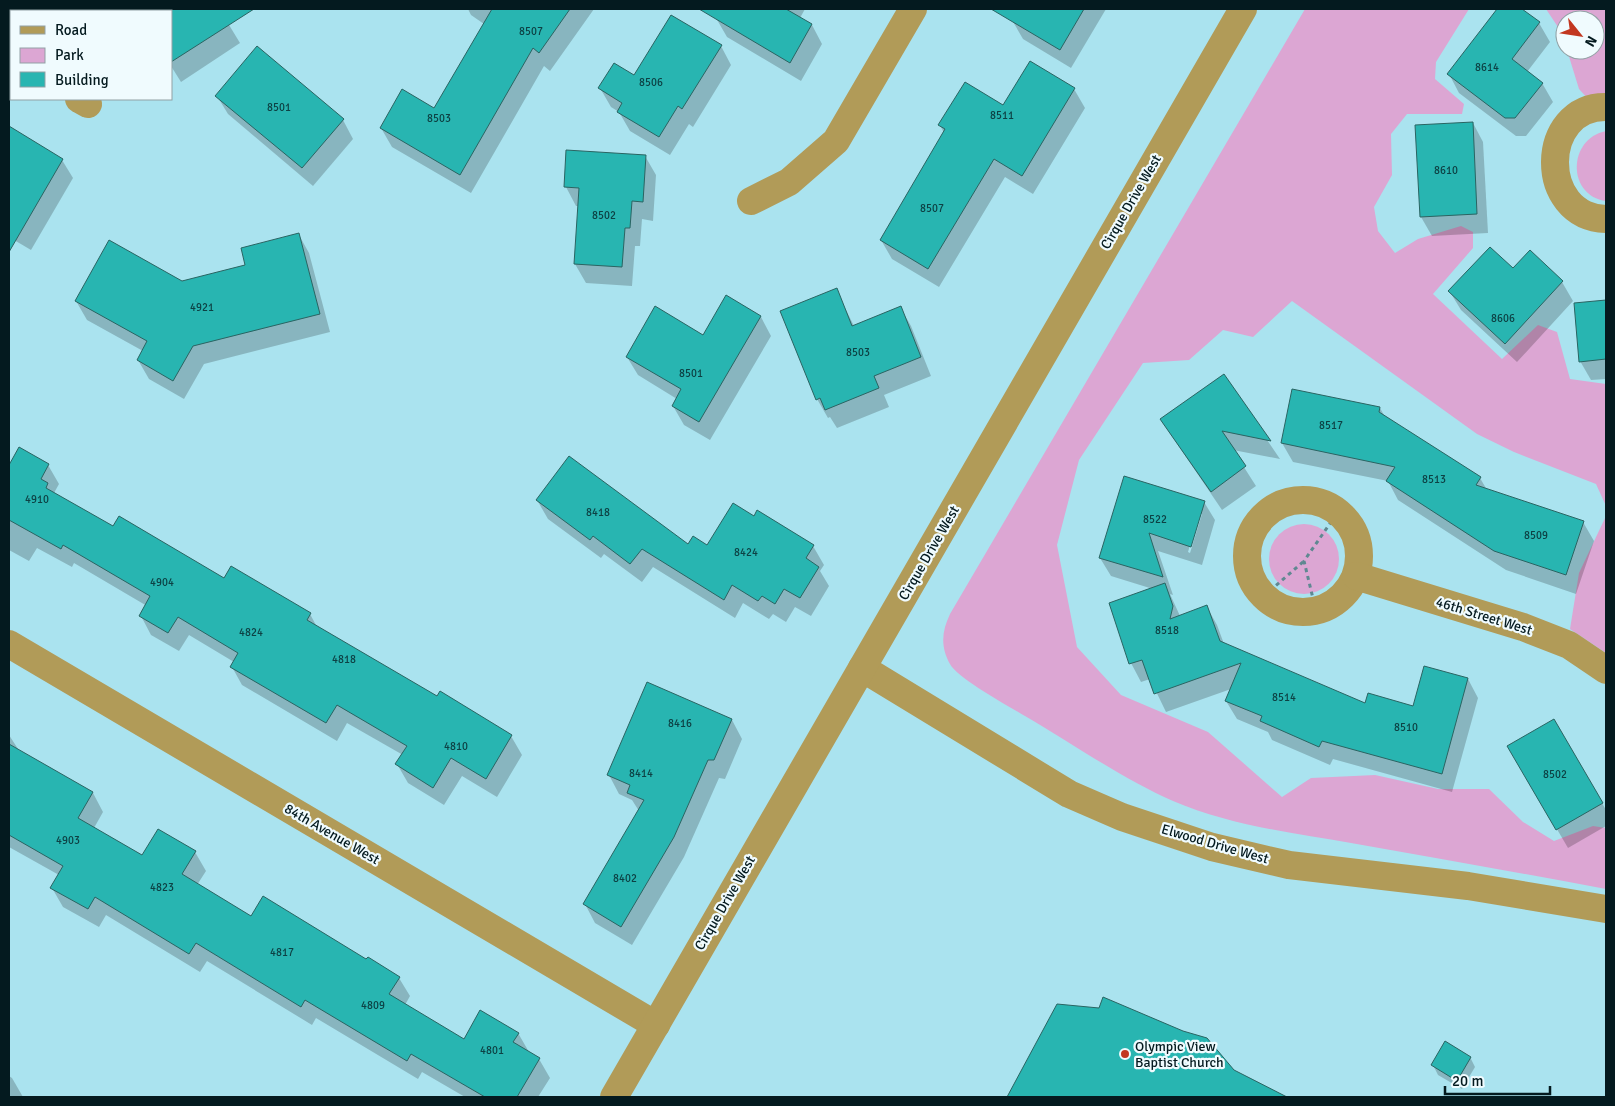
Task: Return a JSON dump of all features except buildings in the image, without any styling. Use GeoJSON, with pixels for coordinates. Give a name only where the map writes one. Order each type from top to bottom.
{"type":"FeatureCollection","features":[{"type":"Feature","properties":{"kind":"street"},"geometry":{"type":"LineString","coordinates":[[751,200],[790,182],[836,141],[912,9]]}},
{"type":"Feature","properties":{"kind":"street","name":"Cirque Drive West"},"geometry":{"type":"LineString","coordinates":[[614,1097],[1243,9]]}},
{"type":"Feature","properties":{"kind":"street"},"geometry":{"type":"LineString","coordinates":[[1606,107],[1581,114],[1566,127],[1557,144],[1553,164],[1557,183],[1568,200],[1583,212],[1606,219]]}},
{"type":"Feature","properties":{"kind":"street"},"geometry":{"type":"LineString","coordinates":[[1292,500],[1312,500],[1331,506],[1338,512],[1345,517],[1354,532],[1359,549],[1359,567],[1356,576],[1342,598],[1327,608],[1316,611],[1292,612],[1275,606],[1264,596],[1250,576],[1246,557],[1249,537],[1259,520],[1274,507],[1292,500]]}},
{"type":"Feature","properties":{"kind":"street","name":"46th Street West"},"geometry":{"type":"LineString","coordinates":[[1356,576],[1522,626],[1569,645],[1606,670]]}},
{"type":"Feature","properties":{"kind":"street","name":"84th Avenue West"},"geometry":{"type":"LineString","coordinates":[[9,644],[656,1025]]}},
{"type":"Feature","properties":{"kind":"street","name":"Elwood Drive West"},"geometry":{"type":"LineString","coordinates":[[862,668],[1069,794],[1122,817],[1212,847],[1289,865],[1468,886],[1606,909]]}},
{"type":"Feature","properties":{"kind":"path"},"geometry":{"type":"LineString","coordinates":[[1264,596],[1304,561],[1338,512]]}},
{"type":"Feature","properties":{"kind":"path"},"geometry":{"type":"LineString","coordinates":[[1304,561],[1316,611]]}},
{"type":"Feature","properties":{"kind":"green space"},"geometry":{"type":"Polygon","coordinates":[[[1305,9],[1469,9],[1436,62],[1435,79],[1464,104],[1462,114],[1407,114],[1391,134],[1392,175],[1374,207],[1378,231],[1395,253],[1418,239],[1461,226],[1473,232],[1473,248],[1433,294],[1502,359],[1538,325],[1557,332],[1570,379],[1606,384],[1606,506],[1596,484],[1514,452],[1477,434],[1292,301],[1253,337],[1223,330],[1189,360],[1143,363],[1079,460],[1057,545],[1077,647],[1121,695],[1208,732],[1282,797],[1311,778],[1375,775],[1438,789],[1489,789],[1523,822],[1554,841],[1593,826],[1606,828],[1606,889],[1284,832],[1238,822],[1194,809],[1136,783],[997,699],[963,677],[950,664],[947,657],[943,639],[945,626],[950,614],[1305,9]]]}},
{"type":"Feature","properties":{"kind":"green space"},"geometry":{"type":"Polygon","coordinates":[[[1546,9],[1606,9],[1606,96],[1590,101],[1579,89],[1570,60],[1605,60],[1605,10],[1555,10],[1555,22],[1546,9]]]}},
{"type":"Feature","properties":{"kind":"green space"},"geometry":{"type":"Polygon","coordinates":[[[1606,131],[1606,201],[1593,197],[1584,189],[1579,179],[1577,167],[1579,155],[1584,145],[1593,136],[1606,131]]]}},
{"type":"Feature","properties":{"kind":"green space"},"geometry":{"type":"Polygon","coordinates":[[[1606,516],[1606,653],[1570,629],[1579,573],[1606,516]]]}},
{"type":"Feature","properties":{"kind":"green space"},"geometry":{"type":"Polygon","coordinates":[[[1311,524],[1324,530],[1333,539],[1337,545],[1339,559],[1337,573],[1329,584],[1318,592],[1297,594],[1290,592],[1279,584],[1271,573],[1269,552],[1271,545],[1279,534],[1290,526],[1311,524]]]}},
{"type":"Feature","properties":{"kind":"place","name":"Olympic View Baptist Church"},"geometry":{"type":"Point","coordinates":[1125,1054]}}]}
